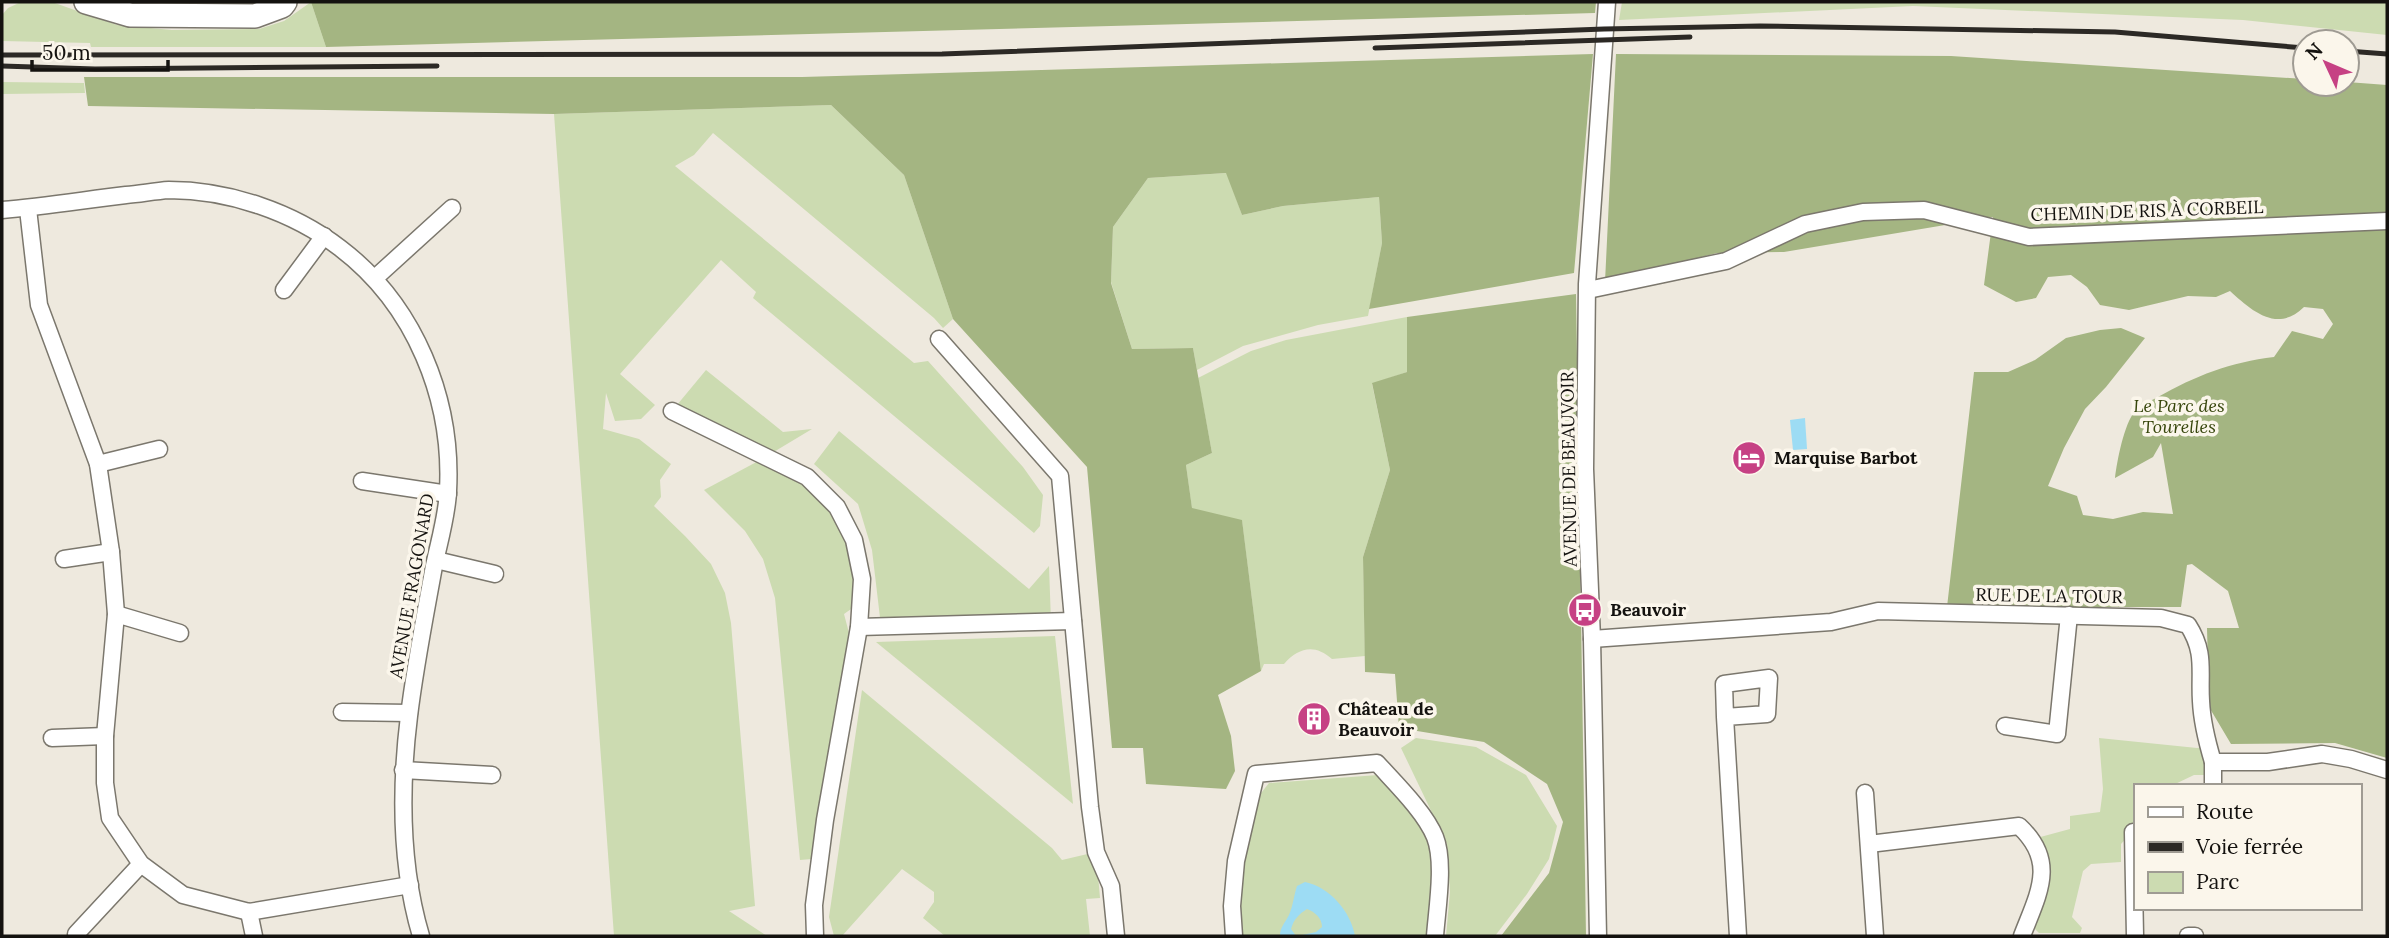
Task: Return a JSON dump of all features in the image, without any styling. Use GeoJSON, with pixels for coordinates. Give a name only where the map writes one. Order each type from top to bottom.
{"type":"FeatureCollection","features":[{"type":"Feature","properties":{"kind":"street"},"geometry":{"type":"LineString","coordinates":[[86,2],[130,15],[255,16],[282,6],[285,2]]}},
{"type":"Feature","properties":{"kind":"street","name":"AVENUE DE BEAUVOIR"},"geometry":{"type":"LineString","coordinates":[[1598,936],[1592,639],[1585,469],[1588,290],[1607,2]]}},
{"type":"Feature","properties":{"kind":"street","name":"AVENUE FRAGONARD"},"geometry":{"type":"LineString","coordinates":[[2,210],[28,209],[168,190],[205,193],[247,201],[281,214],[324,236],[375,278],[419,344],[443,411],[448,447],[448,494],[409,713],[403,770],[404,834],[410,885],[421,936]]}},
{"type":"Feature","properties":{"kind":"street"},"geometry":{"type":"LineString","coordinates":[[375,278],[452,208]]}},
{"type":"Feature","properties":{"kind":"street"},"geometry":{"type":"LineString","coordinates":[[28,209],[39,305],[98,464],[111,552],[116,614],[105,736],[110,818],[141,864],[183,895],[249,912],[410,885]]}},
{"type":"Feature","properties":{"kind":"street","name":"CHEMIN DE RIS À CORBEIL"},"geometry":{"type":"LineString","coordinates":[[1588,290],[1726,261],[1805,224],[1863,212],[1924,210],[2029,237],[2387,221]]}},
{"type":"Feature","properties":{"kind":"street"},"geometry":{"type":"LineString","coordinates":[[284,290],[324,236]]}},
{"type":"Feature","properties":{"kind":"street"},"geometry":{"type":"LineString","coordinates":[[939,339],[1060,476],[1096,852],[1111,886],[1116,936]]}},
{"type":"Feature","properties":{"kind":"street"},"geometry":{"type":"LineString","coordinates":[[672,411],[807,477],[836,507],[853,540],[862,579],[859,627],[825,820],[814,905],[815,936]]}},
{"type":"Feature","properties":{"kind":"street"},"geometry":{"type":"LineString","coordinates":[[98,464],[159,449]]}},
{"type":"Feature","properties":{"kind":"street"},"geometry":{"type":"LineString","coordinates":[[362,481],[448,494]]}},
{"type":"Feature","properties":{"kind":"street"},"geometry":{"type":"LineString","coordinates":[[64,559],[111,552]]}},
{"type":"Feature","properties":{"kind":"street"},"geometry":{"type":"LineString","coordinates":[[436,560],[495,574]]}},
{"type":"Feature","properties":{"kind":"street","name":"RUE DE LA TOUR"},"geometry":{"type":"LineString","coordinates":[[1592,639],[1831,622],[1878,611],[2161,618],[2188,625],[2197,639],[2202,665],[2201,700],[2205,736],[2213,762]]}},
{"type":"Feature","properties":{"kind":"street"},"geometry":{"type":"LineString","coordinates":[[116,614],[180,633]]}},
{"type":"Feature","properties":{"kind":"street"},"geometry":{"type":"LineString","coordinates":[[2005,726],[2057,734],[2069,615]]}},
{"type":"Feature","properties":{"kind":"street"},"geometry":{"type":"LineString","coordinates":[[859,627],[1073,621]]}},
{"type":"Feature","properties":{"kind":"street"},"geometry":{"type":"LineString","coordinates":[[342,712],[409,713]]}},
{"type":"Feature","properties":{"kind":"street"},"geometry":{"type":"LineString","coordinates":[[1725,717],[1738,936]]}},
{"type":"Feature","properties":{"kind":"street"},"geometry":{"type":"LineString","coordinates":[[52,738],[105,736]]}},
{"type":"Feature","properties":{"kind":"street"},"geometry":{"type":"LineString","coordinates":[[2213,784],[2213,762],[2268,762],[2322,754],[2387,770]]}},
{"type":"Feature","properties":{"kind":"street"},"geometry":{"type":"LineString","coordinates":[[1234,936],[1232,906],[1236,861],[1256,774],[1377,763],[1413,803],[1435,838],[1440,877],[1435,936]]}},
{"type":"Feature","properties":{"kind":"street"},"geometry":{"type":"LineString","coordinates":[[403,770],[492,775]]}},
{"type":"Feature","properties":{"kind":"street"},"geometry":{"type":"LineString","coordinates":[[1865,793],[1875,936]]}},
{"type":"Feature","properties":{"kind":"street"},"geometry":{"type":"LineString","coordinates":[[1869,844],[2019,826],[2033,839],[2043,863],[2040,888],[2022,936]]}},
{"type":"Feature","properties":{"kind":"street"},"geometry":{"type":"LineString","coordinates":[[2133,832],[2134,884]]}},
{"type":"Feature","properties":{"kind":"street"},"geometry":{"type":"LineString","coordinates":[[76,934],[141,864]]}},
{"type":"Feature","properties":{"kind":"street"},"geometry":{"type":"LineString","coordinates":[[2134,910],[2135,936]]}},
{"type":"Feature","properties":{"kind":"street"},"geometry":{"type":"LineString","coordinates":[[249,912],[254,936]]}},
{"type":"Feature","properties":{"kind":"street"},"geometry":{"type":"LineString","coordinates":[[2188,936],[2195,936]]}},
{"type":"Feature","properties":{"kind":"green space"},"geometry":{"type":"Polygon","coordinates":[[[21,2],[52,2],[117,25],[172,30],[259,29],[284,21],[311,2],[326,47],[91,47],[90,43],[2,41],[2,15],[8,8],[21,2]]]}},
{"type":"Feature","properties":{"kind":"green space"},"geometry":{"type":"Polygon","coordinates":[[[311,2],[1596,2],[1595,13],[326,47],[311,2]]]}},
{"type":"Feature","properties":{"kind":"green space"},"geometry":{"type":"Polygon","coordinates":[[[1622,2],[2387,2],[2387,35],[2361,32],[2361,28],[2320,28],[2243,20],[1913,6],[1619,20],[1622,2]]]}},
{"type":"Feature","properties":{"kind":"green space"},"geometry":{"type":"Polygon","coordinates":[[[1593,54],[1574,273],[1369,309],[1382,243],[1379,197],[1283,206],[1242,215],[1226,173],[1148,178],[1113,227],[1111,283],[1132,349],[1193,348],[1212,453],[1186,465],[1192,508],[1242,520],[1261,671],[1218,695],[1231,736],[1235,771],[1226,789],[1146,784],[1143,748],[1112,748],[1087,467],[953,319],[904,175],[831,105],[554,114],[88,106],[84,77],[802,77],[1593,54]]]}},
{"type":"Feature","properties":{"kind":"green space","name":"Le Parc des Tourelles"},"geometry":{"type":"Polygon","coordinates":[[[1616,54],[1951,56],[2291,78],[2291,98],[2361,98],[2361,83],[2387,85],[2387,758],[2335,743],[2231,744],[2209,707],[2207,628],[2239,628],[2228,591],[2192,564],[2187,565],[2181,607],[1947,607],[1974,372],[2008,372],[2035,360],[2066,338],[2100,330],[2121,328],[2145,338],[2085,409],[2048,486],[2077,496],[2083,515],[2113,519],[2143,512],[2173,514],[2161,443],[2153,457],[2115,478],[2124,433],[2135,411],[2145,403],[2200,376],[2243,362],[2274,357],[2292,331],[2323,339],[2333,324],[2323,309],[2304,307],[2284,319],[2274,319],[2256,312],[2230,291],[2216,297],[2188,296],[2129,310],[2100,305],[2087,287],[2071,275],[2048,277],[2036,298],[2016,302],[1984,285],[1993,217],[1784,252],[1717,253],[1605,282],[1616,54]]]}},
{"type":"Feature","properties":{"kind":"green space"},"geometry":{"type":"Polygon","coordinates":[[[2,82],[84,83],[85,93],[2,94],[2,82]]]}},
{"type":"Feature","properties":{"kind":"green space"},"geometry":{"type":"Polygon","coordinates":[[[831,105],[904,175],[953,319],[943,328],[713,133],[694,155],[675,166],[914,363],[928,361],[1023,467],[1043,495],[1040,526],[1034,533],[753,298],[756,292],[721,260],[620,374],[655,405],[641,419],[615,421],[606,393],[603,429],[639,439],[671,464],[660,480],[661,497],[654,506],[711,564],[725,593],[731,623],[755,906],[729,911],[767,936],[614,936],[554,114],[831,105]]]}},
{"type":"Feature","properties":{"kind":"green space"},"geometry":{"type":"Polygon","coordinates":[[[1227,173],[1242,215],[1283,206],[1379,197],[1382,243],[1368,316],[1318,325],[1243,346],[1197,370],[1193,348],[1132,349],[1111,282],[1113,227],[1148,178],[1227,173]]]}},
{"type":"Feature","properties":{"kind":"green space"},"geometry":{"type":"Polygon","coordinates":[[[1576,294],[1586,936],[1501,936],[1549,873],[1563,822],[1547,784],[1484,742],[1399,728],[1395,674],[1365,672],[1363,557],[1390,470],[1372,383],[1407,372],[1407,317],[1576,294]]]}},
{"type":"Feature","properties":{"kind":"green space"},"geometry":{"type":"Polygon","coordinates":[[[1407,317],[1407,372],[1372,384],[1390,470],[1363,557],[1365,656],[1332,659],[1319,651],[1307,650],[1295,654],[1284,664],[1264,664],[1261,671],[1242,521],[1192,509],[1186,465],[1212,453],[1198,378],[1251,351],[1286,340],[1407,317]]]}},
{"type":"Feature","properties":{"kind":"green space"},"geometry":{"type":"Polygon","coordinates":[[[706,370],[783,432],[812,429],[767,456],[807,477],[854,540],[861,602],[844,614],[849,633],[812,859],[800,860],[775,598],[763,559],[745,531],[704,490],[766,457],[672,411],[706,370]]]}},
{"type":"Feature","properties":{"kind":"green space"},"geometry":{"type":"Polygon","coordinates":[[[839,431],[1029,589],[1049,566],[1051,622],[881,626],[872,550],[858,504],[814,464],[839,431]]]}},
{"type":"Feature","properties":{"kind":"green space"},"geometry":{"type":"Polygon","coordinates":[[[1055,636],[1073,804],[876,642],[1055,636]]]}},
{"type":"Feature","properties":{"kind":"green space"},"geometry":{"type":"Polygon","coordinates":[[[862,690],[1052,848],[1062,860],[1096,852],[1100,898],[1086,899],[1090,936],[945,936],[923,918],[934,902],[934,892],[902,869],[842,936],[834,936],[829,917],[862,690]]]}},
{"type":"Feature","properties":{"kind":"green space"},"geometry":{"type":"Polygon","coordinates":[[[1416,738],[1476,747],[1526,775],[1557,826],[1549,859],[1495,936],[1446,936],[1450,892],[1447,844],[1401,748],[1416,738]]]}},
{"type":"Feature","properties":{"kind":"green space"},"geometry":{"type":"Polygon","coordinates":[[[2099,738],[2197,748],[2208,746],[2213,775],[2194,775],[2175,784],[2134,784],[2134,832],[2121,844],[2121,862],[2091,864],[2083,871],[2072,917],[2082,928],[2080,933],[2039,933],[2033,927],[2040,889],[2033,839],[2070,829],[2070,816],[2100,812],[2103,789],[2099,738]]]}},
{"type":"Feature","properties":{"kind":"green space"},"geometry":{"type":"Polygon","coordinates":[[[1378,775],[1435,838],[1435,936],[1234,936],[1250,807],[1269,783],[1378,775]]]}},
{"type":"Feature","properties":{"kind":"water"},"geometry":{"type":"Polygon","coordinates":[[[1805,418],[1807,449],[1793,450],[1790,420],[1805,418]]]}},
{"type":"Feature","properties":{"kind":"water"},"geometry":{"type":"Polygon","coordinates":[[[1305,882],[1323,889],[1338,902],[1349,918],[1355,936],[1298,936],[1316,932],[1322,927],[1318,916],[1307,909],[1292,925],[1291,929],[1296,936],[1280,936],[1297,886],[1305,882]]]}},
{"type":"Feature","properties":{"kind":"railway"},"geometry":{"type":"LineString","coordinates":[[2,55],[942,54],[1604,29],[1760,26],[2115,32],[2291,47]]}},
{"type":"Feature","properties":{"kind":"railway"},"geometry":{"type":"LineString","coordinates":[[1375,48],[1690,37]]}},
{"type":"Feature","properties":{"kind":"railway"},"geometry":{"type":"LineString","coordinates":[[2361,52],[2387,54]]}},
{"type":"Feature","properties":{"kind":"railway"},"geometry":{"type":"LineString","coordinates":[[2,66],[95,69],[437,66]]}},
{"type":"Feature","properties":{"kind":"place","name":"Marquise Barbot"},"geometry":{"type":"Point","coordinates":[1749,458]}},
{"type":"Feature","properties":{"kind":"place","name":"Beauvoir"},"geometry":{"type":"Point","coordinates":[1585,610]}},
{"type":"Feature","properties":{"kind":"place","name":"Château de Beauvoir"},"geometry":{"type":"Point","coordinates":[1314,719]}}]}
